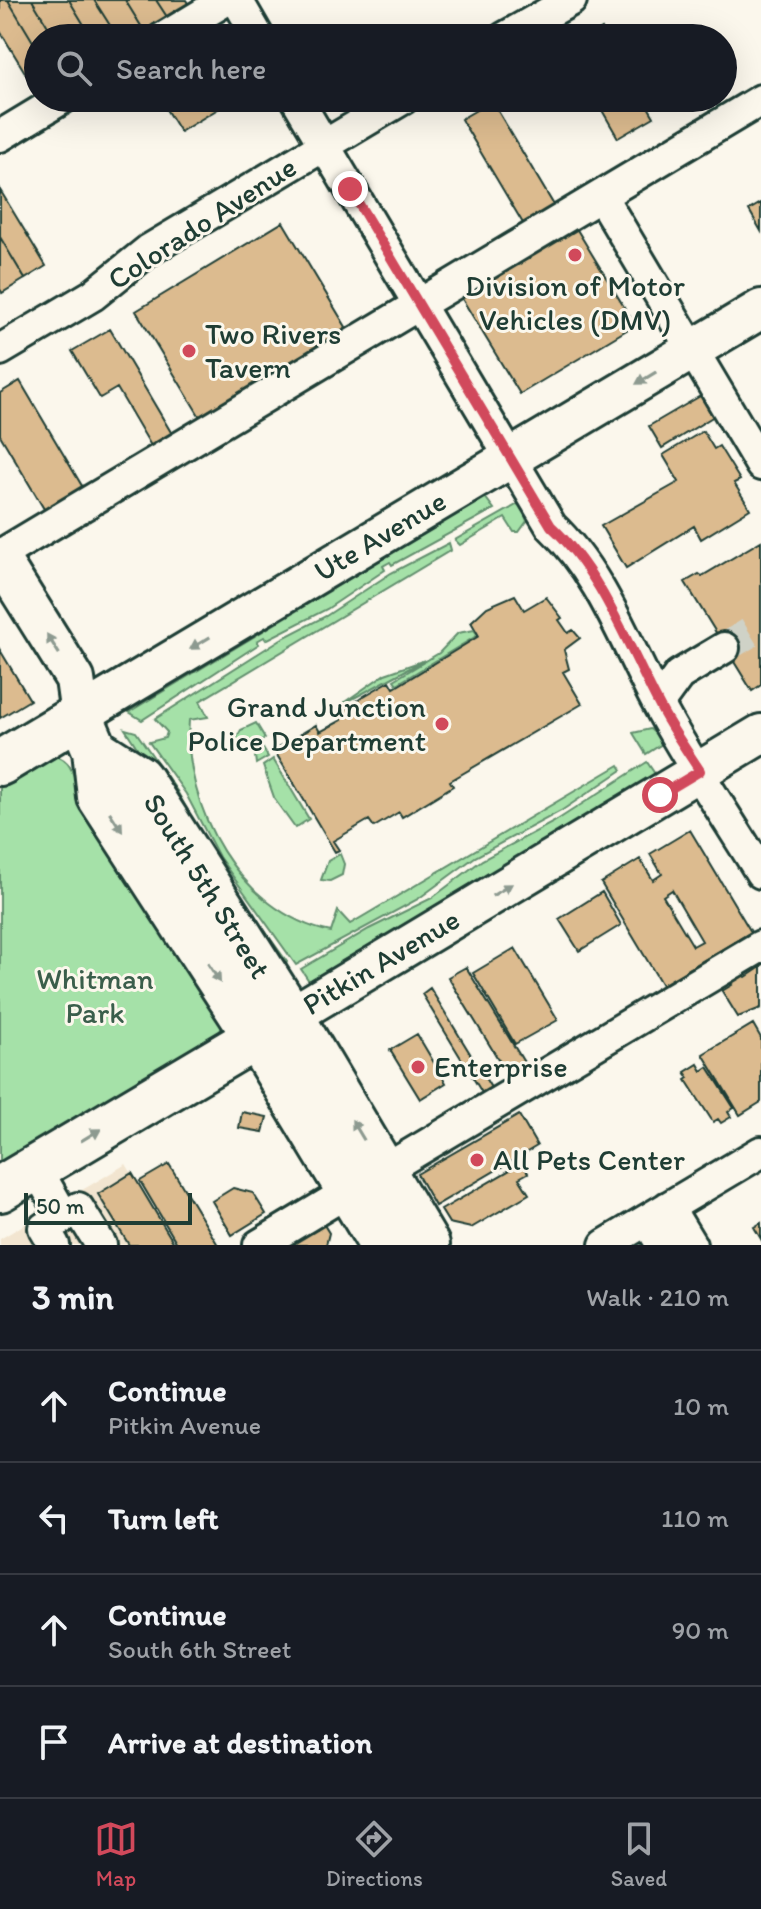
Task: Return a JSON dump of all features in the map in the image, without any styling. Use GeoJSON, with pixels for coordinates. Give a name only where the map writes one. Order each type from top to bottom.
{"type":"FeatureCollection","features":[{"type":"Feature","properties":{"kind":"highway","name":"Ute Avenue"},"geometry":{"type":"LineString","coordinates":[[0,763],[87,732]]}},
{"type":"Feature","properties":{"kind":"highway","name":"South 5th Street"},"geometry":{"type":"LineString","coordinates":[[87,732],[100,797],[273,1027],[369,1204],[427,1245]]}},
{"type":"Feature","properties":{"kind":"highway","name":"Pitkin Avenue"},"geometry":{"type":"LineString","coordinates":[[18,1179],[273,1027]]}},
{"type":"Feature","properties":{"kind":"highway"},"geometry":{"type":"LineString","coordinates":[[369,1204],[389,1225],[401,1245]]}},
{"type":"Feature","properties":{"kind":"main road","name":"Ute Avenue"},"geometry":{"type":"LineString","coordinates":[[87,732],[512,457],[761,309]]}},
{"type":"Feature","properties":{"kind":"main road","name":"South 5th Street"},"geometry":{"type":"LineString","coordinates":[[0,557],[75,679],[87,732]]}},
{"type":"Feature","properties":{"kind":"main road","name":"Pitkin Avenue"},"geometry":{"type":"LineString","coordinates":[[273,1027],[761,734]]}},
{"type":"Feature","properties":{"kind":"street"},"geometry":{"type":"LineString","coordinates":[[186,24],[226,0]]}},
{"type":"Feature","properties":{"kind":"street"},"geometry":{"type":"LineString","coordinates":[[237,0],[251,24]]}},
{"type":"Feature","properties":{"kind":"street"},"geometry":{"type":"LineString","coordinates":[[529,24],[571,0]]}},
{"type":"Feature","properties":{"kind":"street"},"geometry":{"type":"LineString","coordinates":[[0,557],[761,100]]}},
{"type":"Feature","properties":{"kind":"street"},"geometry":{"type":"LineString","coordinates":[[0,136],[40,112]]}},
{"type":"Feature","properties":{"kind":"street"},"geometry":{"type":"LineString","coordinates":[[304,112],[551,526],[570,544],[632,647],[658,704],[761,873]]}},
{"type":"Feature","properties":{"kind":"street","name":"Colorado Avenue"},"geometry":{"type":"LineString","coordinates":[[0,350],[93,295],[149,250],[380,112]]}},
{"type":"Feature","properties":{"kind":"street"},"geometry":{"type":"LineString","coordinates":[[601,196],[761,465]]}},
{"type":"Feature","properties":{"kind":"street"},"geometry":{"type":"LineString","coordinates":[[658,704],[679,675],[724,648]]}},
{"type":"Feature","properties":{"kind":"street"},"geometry":{"type":"LineString","coordinates":[[259,1245],[369,1204],[761,946]]}},
{"type":"Feature","properties":{"kind":"street"},"geometry":{"type":"LineString","coordinates":[[605,1245],[659,1224],[761,1152]]}},
{"type":"Feature","properties":{"kind":"street"},"geometry":{"type":"LineString","coordinates":[[18,1179],[64,1217]]}},
{"type":"Feature","properties":{"kind":"street"},"geometry":{"type":"LineString","coordinates":[[54,1245],[44,1228],[78,1208],[101,1245]]}},
{"type":"Feature","properties":{"kind":"street"},"geometry":{"type":"LineString","coordinates":[[659,1224],[691,1245]]}},
{"type":"Feature","properties":{"kind":"shaded area"},"geometry":{"type":"Polygon","coordinates":[[[126,1164],[175,1245],[0,1245],[0,1239],[126,1164]]]}},
{"type":"Feature","properties":{"kind":"green space"},"geometry":{"type":"Polygon","coordinates":[[[485,497],[494,509],[392,565],[390,562],[383,566],[385,570],[327,609],[266,640],[264,637],[257,641],[259,644],[142,720],[129,712],[485,497]]]}},
{"type":"Feature","properties":{"kind":"green space"},"geometry":{"type":"Polygon","coordinates":[[[520,503],[527,521],[519,532],[514,532],[505,518],[460,545],[455,540],[520,503]]]}},
{"type":"Feature","properties":{"kind":"green space"},"geometry":{"type":"Polygon","coordinates":[[[449,543],[451,550],[200,701],[208,717],[189,720],[190,753],[196,787],[207,820],[223,851],[244,879],[269,903],[298,921],[331,932],[338,911],[350,924],[619,765],[622,770],[561,811],[475,857],[418,899],[296,965],[219,857],[186,794],[149,742],[165,738],[167,732],[155,719],[391,573],[449,543]]]}},
{"type":"Feature","properties":{"kind":"green space"},"geometry":{"type":"Polygon","coordinates":[[[474,630],[478,635],[397,684],[394,680],[439,653],[458,633],[474,630]]]}},
{"type":"Feature","properties":{"kind":"green space"},"geometry":{"type":"Polygon","coordinates":[[[425,660],[339,706],[385,674],[425,660]]]}},
{"type":"Feature","properties":{"kind":"green space"},"geometry":{"type":"Polygon","coordinates":[[[256,723],[265,738],[259,742],[268,757],[256,764],[253,741],[235,741],[241,730],[256,723]]]}},
{"type":"Feature","properties":{"kind":"green space"},"geometry":{"type":"Polygon","coordinates":[[[125,729],[136,732],[177,791],[216,863],[287,962],[281,970],[125,729]]]}},
{"type":"Feature","properties":{"kind":"green space"},"geometry":{"type":"Polygon","coordinates":[[[650,729],[665,742],[646,754],[633,733],[650,729]]]}},
{"type":"Feature","properties":{"kind":"green space","name":"Whitman Park"},"geometry":{"type":"Polygon","coordinates":[[[48,755],[67,763],[81,794],[223,1025],[218,1035],[0,1166],[0,787],[48,755]]]}},
{"type":"Feature","properties":{"kind":"green space"},"geometry":{"type":"Polygon","coordinates":[[[273,759],[309,819],[295,828],[275,800],[263,766],[273,759]]]}},
{"type":"Feature","properties":{"kind":"green space"},"geometry":{"type":"Polygon","coordinates":[[[647,762],[655,774],[309,981],[301,969],[369,929],[432,898],[482,860],[554,822],[647,762]]]}},
{"type":"Feature","properties":{"kind":"green space"},"geometry":{"type":"Polygon","coordinates":[[[340,854],[344,864],[342,875],[330,881],[321,880],[328,861],[340,854]]]}},
{"type":"Feature","properties":{"kind":"building"},"geometry":{"type":"Polygon","coordinates":[[[0,0],[8,0],[24,27],[24,71],[0,31],[0,0]]]}},
{"type":"Feature","properties":{"kind":"building"},"geometry":{"type":"Polygon","coordinates":[[[8,0],[32,0],[47,24],[24,24],[24,27],[8,0]]]}},
{"type":"Feature","properties":{"kind":"building"},"geometry":{"type":"Polygon","coordinates":[[[32,0],[69,0],[84,24],[47,24],[32,0]]]}},
{"type":"Feature","properties":{"kind":"building"},"geometry":{"type":"Polygon","coordinates":[[[69,0],[94,0],[109,24],[84,24],[69,0]]]}},
{"type":"Feature","properties":{"kind":"building"},"geometry":{"type":"Polygon","coordinates":[[[94,0],[125,0],[140,24],[109,24],[94,0]]]}},
{"type":"Feature","properties":{"kind":"building"},"geometry":{"type":"Polygon","coordinates":[[[125,0],[156,0],[169,20],[162,24],[140,24],[125,0]]]}},
{"type":"Feature","properties":{"kind":"building"},"geometry":{"type":"Polygon","coordinates":[[[156,0],[186,0],[190,7],[169,20],[156,0]]]}},
{"type":"Feature","properties":{"kind":"building"},"geometry":{"type":"Polygon","coordinates":[[[168,112],[213,112],[180,132],[168,112]]]}},
{"type":"Feature","properties":{"kind":"building"},"geometry":{"type":"Polygon","coordinates":[[[473,112],[499,112],[555,207],[524,225],[461,119],[473,112]]]}},
{"type":"Feature","properties":{"kind":"building"},"geometry":{"type":"Polygon","coordinates":[[[603,112],[651,112],[654,117],[618,138],[603,112]]]}},
{"type":"Feature","properties":{"kind":"building"},"geometry":{"type":"Polygon","coordinates":[[[0,190],[46,266],[25,279],[0,237],[0,190]]]}},
{"type":"Feature","properties":{"kind":"building"},"geometry":{"type":"Polygon","coordinates":[[[761,203],[761,231],[749,210],[761,203]]]}},
{"type":"Feature","properties":{"kind":"building"},"geometry":{"type":"Polygon","coordinates":[[[283,222],[349,332],[245,396],[242,392],[200,417],[136,311],[283,222]]]}},
{"type":"Feature","properties":{"kind":"building"},"geometry":{"type":"Polygon","coordinates":[[[576,228],[635,325],[520,394],[461,297],[576,228]]]}},
{"type":"Feature","properties":{"kind":"building"},"geometry":{"type":"Polygon","coordinates":[[[0,237],[25,279],[2,293],[0,289],[0,237]]]}},
{"type":"Feature","properties":{"kind":"building"},"geometry":{"type":"Polygon","coordinates":[[[110,329],[175,439],[154,451],[117,388],[100,398],[72,351],[110,329]]]}},
{"type":"Feature","properties":{"kind":"building"},"geometry":{"type":"Polygon","coordinates":[[[20,381],[85,491],[47,514],[0,435],[0,393],[20,381]]]}},
{"type":"Feature","properties":{"kind":"building"},"geometry":{"type":"Polygon","coordinates":[[[702,395],[714,416],[662,448],[649,426],[702,395]]]}},
{"type":"Feature","properties":{"kind":"building"},"geometry":{"type":"Polygon","coordinates":[[[703,431],[714,449],[719,446],[740,480],[734,483],[750,509],[701,539],[694,526],[626,568],[601,526],[679,482],[663,455],[703,431]]]}},
{"type":"Feature","properties":{"kind":"building"},"geometry":{"type":"Polygon","coordinates":[[[761,541],[761,685],[752,691],[685,582],[699,574],[702,576],[761,541]]]}},
{"type":"Feature","properties":{"kind":"building","name":"Grand Junction Police Department"},"geometry":{"type":"Polygon","coordinates":[[[515,595],[524,610],[546,597],[562,618],[559,620],[568,633],[573,630],[580,638],[564,650],[569,669],[563,672],[582,704],[450,781],[453,786],[402,817],[399,812],[374,827],[369,820],[333,841],[339,850],[335,852],[274,750],[316,725],[320,732],[342,720],[339,714],[364,696],[390,681],[394,688],[479,636],[471,622],[487,607],[515,595]]]}},
{"type":"Feature","properties":{"kind":"building"},"geometry":{"type":"Polygon","coordinates":[[[0,650],[30,700],[0,718],[0,650]]]}},
{"type":"Feature","properties":{"kind":"building"},"geometry":{"type":"Polygon","coordinates":[[[690,830],[751,932],[662,985],[601,883],[640,859],[653,880],[662,874],[650,854],[690,830]],[[672,890],[663,896],[693,946],[702,941],[672,890]]]}},
{"type":"Feature","properties":{"kind":"building"},"geometry":{"type":"Polygon","coordinates":[[[602,892],[621,925],[579,951],[559,919],[602,892]]]}},
{"type":"Feature","properties":{"kind":"building"},"geometry":{"type":"Polygon","coordinates":[[[515,948],[558,1020],[515,1044],[473,973],[515,948]]]}},
{"type":"Feature","properties":{"kind":"building"},"geometry":{"type":"Polygon","coordinates":[[[466,967],[528,1069],[511,1080],[448,977],[466,967]]]}},
{"type":"Feature","properties":{"kind":"building"},"geometry":{"type":"Polygon","coordinates":[[[761,967],[761,1008],[738,1017],[722,991],[732,985],[729,980],[742,972],[746,977],[761,967]]]}},
{"type":"Feature","properties":{"kind":"building"},"geometry":{"type":"Polygon","coordinates":[[[430,988],[493,1091],[484,1096],[422,994],[430,988]]]}},
{"type":"Feature","properties":{"kind":"building"},"geometry":{"type":"Polygon","coordinates":[[[753,1024],[761,1038],[761,1102],[740,1115],[703,1054],[753,1024]]]}},
{"type":"Feature","properties":{"kind":"building","name":"Enterprise"},"geometry":{"type":"Polygon","coordinates":[[[417,1034],[446,1083],[420,1099],[390,1050],[417,1034]]]}},
{"type":"Feature","properties":{"kind":"building"},"geometry":{"type":"Polygon","coordinates":[[[698,1064],[702,1071],[708,1067],[734,1108],[728,1112],[731,1117],[721,1123],[718,1119],[713,1122],[686,1080],[689,1078],[685,1072],[698,1064]]]}},
{"type":"Feature","properties":{"kind":"building"},"geometry":{"type":"Polygon","coordinates":[[[242,1112],[267,1117],[263,1132],[239,1128],[242,1112]]]}},
{"type":"Feature","properties":{"kind":"building","name":"All Pets Center"},"geometry":{"type":"Polygon","coordinates":[[[519,1115],[537,1146],[435,1206],[417,1174],[519,1115]]]}},
{"type":"Feature","properties":{"kind":"building"},"geometry":{"type":"Polygon","coordinates":[[[522,1163],[528,1173],[519,1178],[529,1194],[471,1228],[449,1223],[441,1210],[522,1163]]]}},
{"type":"Feature","properties":{"kind":"building"},"geometry":{"type":"Polygon","coordinates":[[[169,1164],[218,1245],[178,1245],[140,1181],[169,1164]]]}},
{"type":"Feature","properties":{"kind":"building"},"geometry":{"type":"Polygon","coordinates":[[[132,1173],[175,1245],[129,1245],[98,1194],[132,1173]]]}},
{"type":"Feature","properties":{"kind":"building"},"geometry":{"type":"Polygon","coordinates":[[[233,1188],[253,1193],[266,1214],[232,1235],[212,1201],[233,1188]]]}},
{"type":"Feature","properties":{"kind":"building"},"geometry":{"type":"Polygon","coordinates":[[[321,1220],[329,1233],[326,1245],[279,1245],[321,1220]]]}},
{"type":"Feature","properties":{"kind":"building"},"geometry":{"type":"Polygon","coordinates":[[[761,1223],[761,1239],[754,1227],[761,1223]]]}},
{"type":"Feature","properties":{"kind":"tunnel"},"geometry":{"type":"LineString","coordinates":[[724,648],[761,626]]}},
{"type":"Feature","properties":{"kind":"place","name":"Division of Motor Vehicles (DMV)"},"geometry":{"type":"Point","coordinates":[575,255]}},
{"type":"Feature","properties":{"kind":"place","name":"Two Rivers Tavern"},"geometry":{"type":"Point","coordinates":[189,351]}},
{"type":"Feature","properties":{"kind":"place","name":"Grand Junction Police Department"},"geometry":{"type":"Point","coordinates":[442,724]}},
{"type":"Feature","properties":{"kind":"place","name":"Enterprise"},"geometry":{"type":"Point","coordinates":[418,1067]}},
{"type":"Feature","properties":{"kind":"place","name":"All Pets Center"},"geometry":{"type":"Point","coordinates":[477,1160]}},
{"type":"Feature","properties":{"kind":"route"},"geometry":{"type":"LineString","coordinates":[[350,189],[512,457],[529,491],[551,526],[570,544],[632,647],[658,704],[700,771],[660,795]]}}]}
